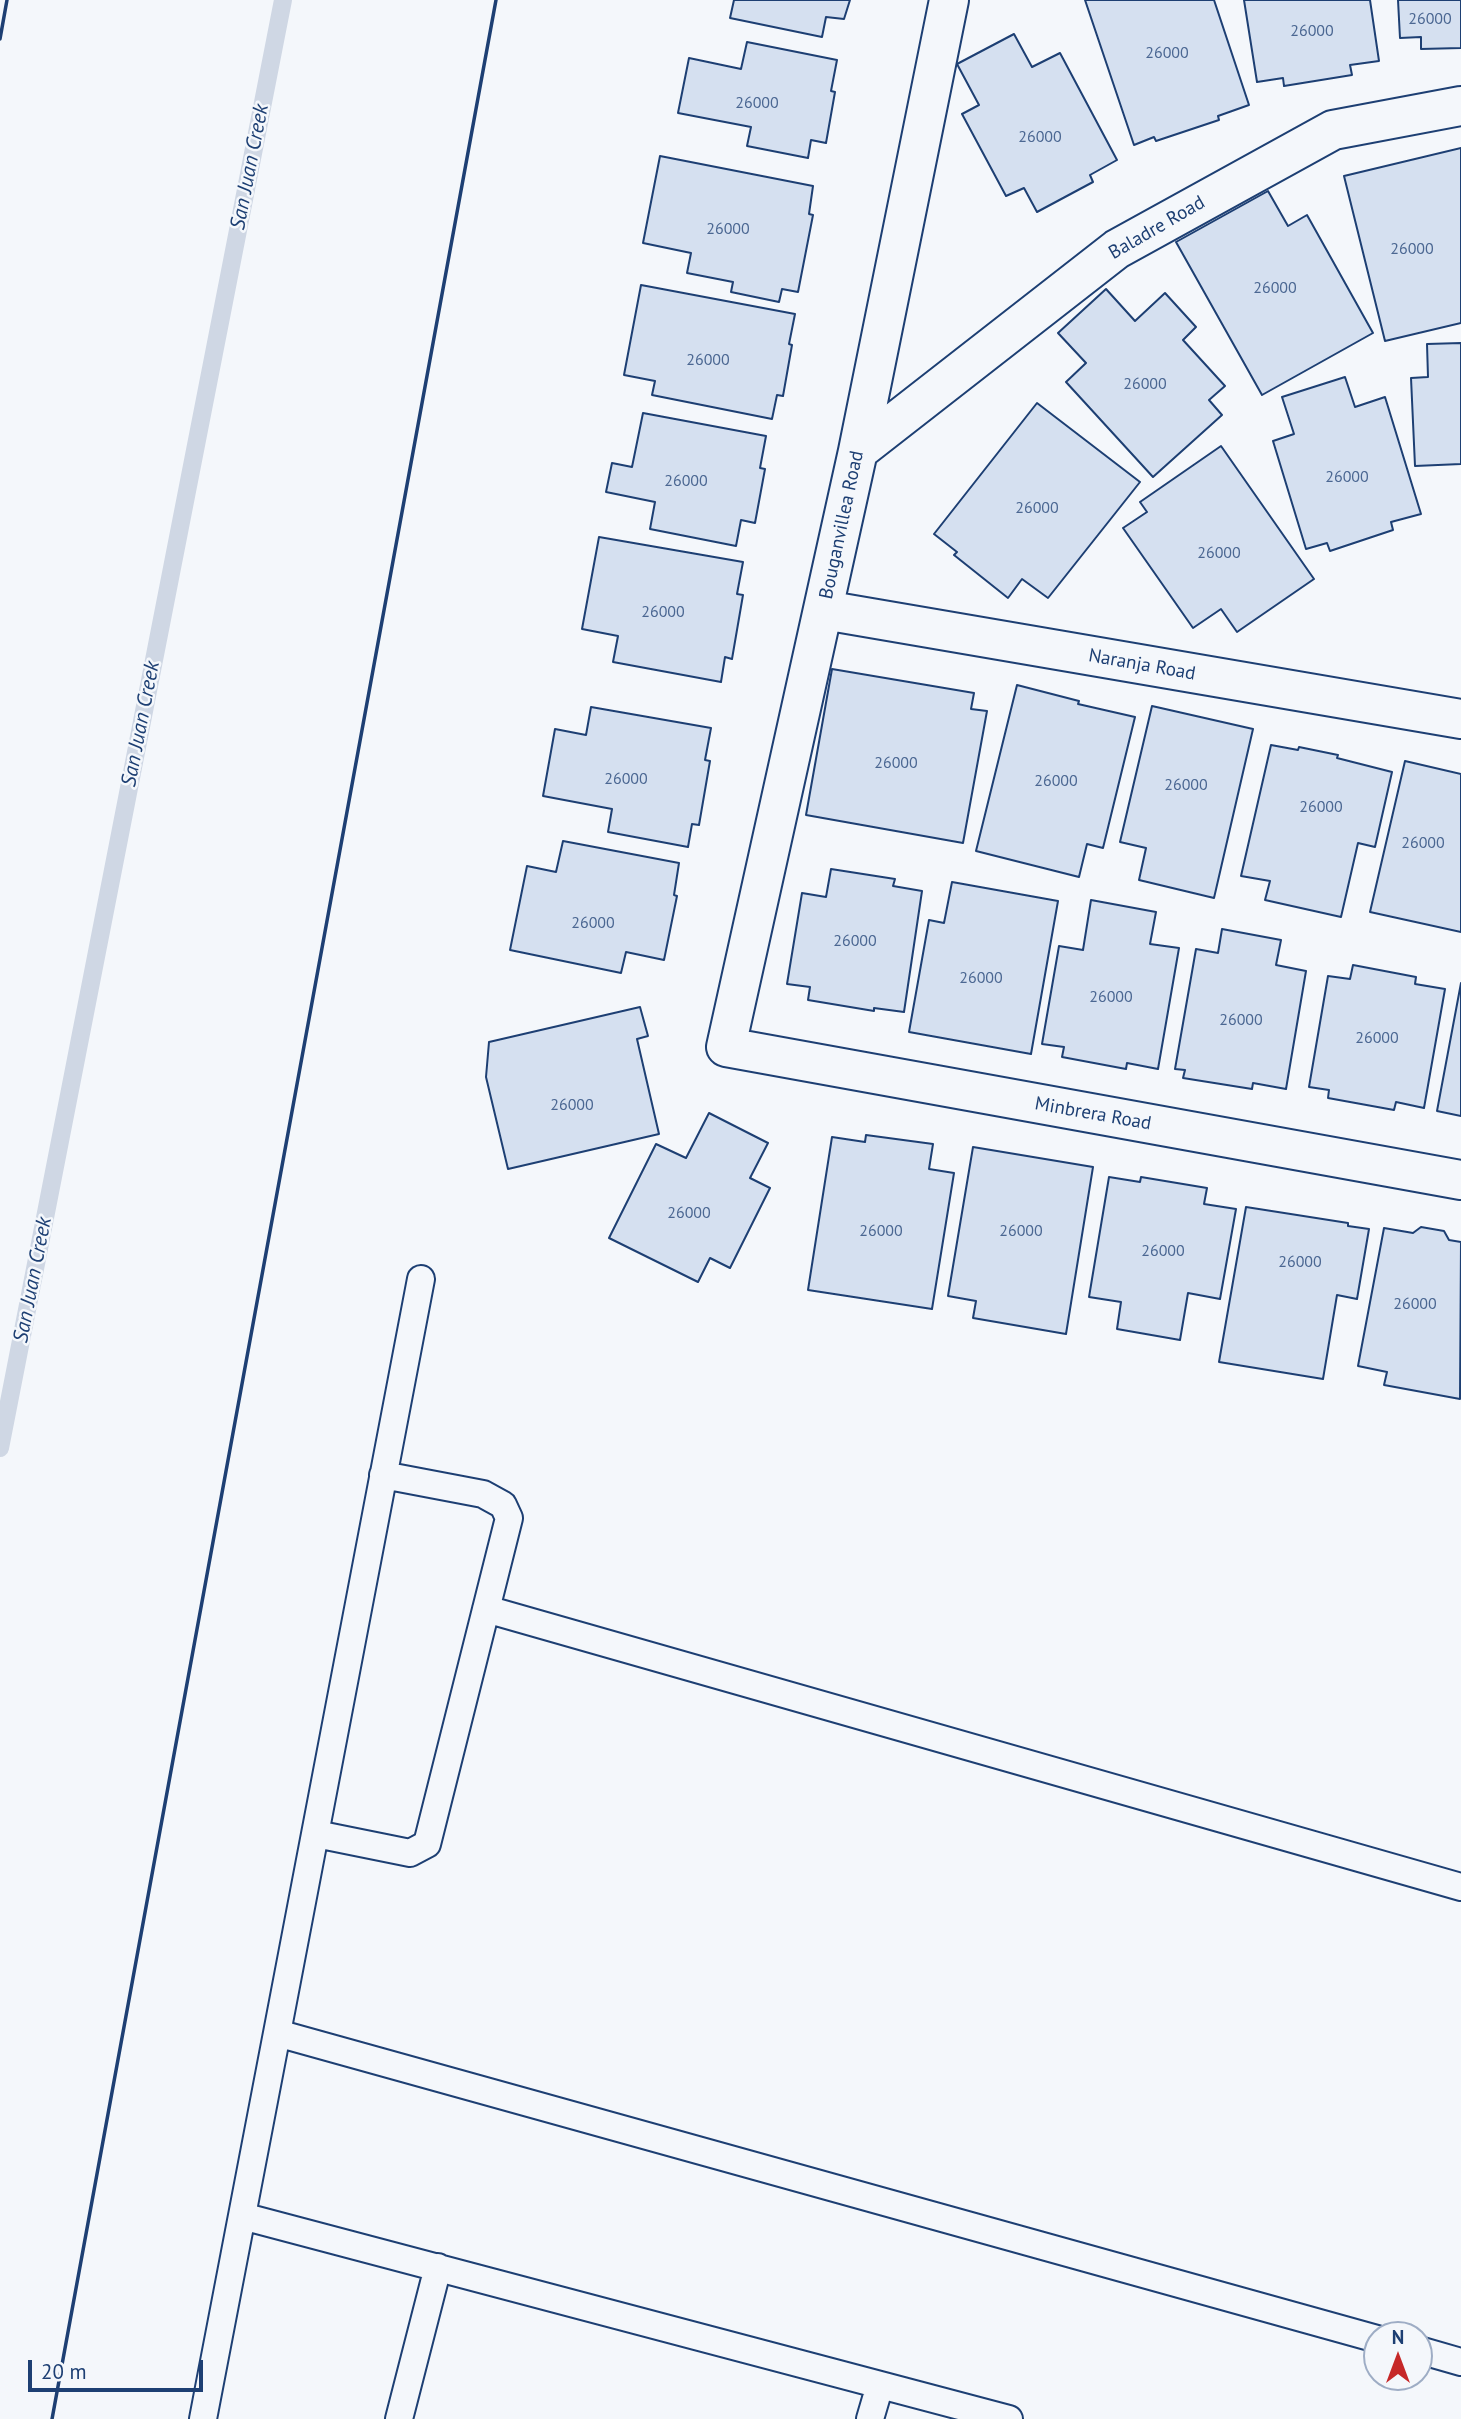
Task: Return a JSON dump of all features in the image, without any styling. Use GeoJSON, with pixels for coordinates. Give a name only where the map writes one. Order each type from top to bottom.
{"type":"FeatureCollection","features":[{"type":"Feature","properties":{"kind":"street","name":"Bouganvillea Road"},"geometry":{"type":"LineString","coordinates":[[726,1047],[858,451],[949,0]]}},
{"type":"Feature","properties":{"kind":"street","name":"Baladre Road"},"geometry":{"type":"LineString","coordinates":[[858,451],[1117,249],[1333,130],[1461,106]]}},
{"type":"Feature","properties":{"kind":"street","name":"Naranja Road"},"geometry":{"type":"LineString","coordinates":[[824,610],[1461,719]]}},
{"type":"Feature","properties":{"kind":"street","name":"Minbrera Road"},"geometry":{"type":"LineString","coordinates":[[726,1047],[1461,1181]]}},
{"type":"Feature","properties":{"kind":"lane"},"geometry":{"type":"LineString","coordinates":[[203,2419],[421,1279]]}},
{"type":"Feature","properties":{"kind":"lane"},"geometry":{"type":"LineString","coordinates":[[316,1833],[410,1853],[427,1844],[509,1518],[503,1506],[483,1494],[383,1475]]}},
{"type":"Feature","properties":{"kind":"lane"},"geometry":{"type":"LineString","coordinates":[[486,1609],[1461,1887]]}},
{"type":"Feature","properties":{"kind":"lane"},"geometry":{"type":"LineString","coordinates":[[278,2034],[1363,2335]]}},
{"type":"Feature","properties":{"kind":"lane"},"geometry":{"type":"LineString","coordinates":[[243,2216],[1009,2419]]}},
{"type":"Feature","properties":{"kind":"lane"},"geometry":{"type":"LineString","coordinates":[[399,2419],[438,2267]]}},
{"type":"Feature","properties":{"kind":"lane"},"geometry":{"type":"LineString","coordinates":[[1433,2354],[1461,2362]]}},
{"type":"Feature","properties":{"kind":"lane"},"geometry":{"type":"LineString","coordinates":[[870,2419],[880,2385]]}},
{"type":"Feature","properties":{"kind":"building"},"geometry":{"type":"Polygon","coordinates":[[[734,0],[850,0],[844,19],[826,17],[822,37],[730,18],[734,0]]]}},
{"type":"Feature","properties":{"kind":"building"},"geometry":{"type":"Polygon","coordinates":[[[1085,0],[1214,0],[1249,105],[1218,116],[1219,120],[1156,141],[1154,137],[1134,145],[1085,0]]]}},
{"type":"Feature","properties":{"kind":"building"},"geometry":{"type":"Polygon","coordinates":[[[1244,0],[1370,0],[1379,61],[1350,65],[1352,75],[1284,86],[1283,78],[1257,82],[1244,0]]]}},
{"type":"Feature","properties":{"kind":"building"},"geometry":{"type":"Polygon","coordinates":[[[1398,0],[1461,0],[1461,48],[1421,49],[1421,37],[1400,38],[1398,0]]]}},
{"type":"Feature","properties":{"kind":"building"},"geometry":{"type":"Polygon","coordinates":[[[1014,34],[1032,67],[1060,53],[1117,160],[1090,175],[1093,182],[1037,212],[1024,188],[1006,196],[962,114],[979,105],[957,64],[1014,34]]]}},
{"type":"Feature","properties":{"kind":"building"},"geometry":{"type":"Polygon","coordinates":[[[747,42],[837,60],[831,91],[835,92],[826,143],[811,140],[808,158],[747,146],[751,127],[678,113],[689,58],[741,69],[747,42]]]}},
{"type":"Feature","properties":{"kind":"building"},"geometry":{"type":"Polygon","coordinates":[[[1461,148],[1461,323],[1385,341],[1344,176],[1461,148]]]}},
{"type":"Feature","properties":{"kind":"building"},"geometry":{"type":"Polygon","coordinates":[[[660,156],[813,186],[809,214],[813,215],[798,292],[782,289],[779,302],[731,292],[733,282],[687,273],[691,253],[643,243],[660,156]]]}},
{"type":"Feature","properties":{"kind":"building"},"geometry":{"type":"Polygon","coordinates":[[[1268,191],[1288,226],[1307,215],[1373,333],[1262,395],[1176,242],[1268,191]]]}},
{"type":"Feature","properties":{"kind":"building"},"geometry":{"type":"Polygon","coordinates":[[[641,285],[795,314],[783,396],[777,395],[772,419],[652,395],[655,381],[624,375],[641,285]]]}},
{"type":"Feature","properties":{"kind":"building"},"geometry":{"type":"Polygon","coordinates":[[[1106,289],[1135,321],[1165,293],[1196,327],[1183,340],[1225,386],[1209,400],[1222,415],[1153,477],[1066,382],[1086,363],[1058,333],[1106,289]]]}},
{"type":"Feature","properties":{"kind":"building"},"geometry":{"type":"Polygon","coordinates":[[[1461,343],[1461,464],[1415,466],[1411,378],[1428,377],[1427,344],[1461,343]]]}},
{"type":"Feature","properties":{"kind":"building"},"geometry":{"type":"Polygon","coordinates":[[[1345,377],[1355,407],[1385,397],[1421,514],[1391,522],[1393,530],[1330,551],[1327,543],[1306,549],[1273,441],[1294,434],[1282,397],[1345,377]]]}},
{"type":"Feature","properties":{"kind":"building"},"geometry":{"type":"Polygon","coordinates":[[[1037,403],[1140,482],[1048,598],[1022,579],[1008,598],[954,555],[957,552],[934,534],[1037,403]]]}},
{"type":"Feature","properties":{"kind":"building"},"geometry":{"type":"Polygon","coordinates":[[[643,413],[766,436],[760,468],[765,469],[755,523],[741,520],[736,546],[650,529],[655,502],[606,492],[612,463],[632,467],[643,413]]]}},
{"type":"Feature","properties":{"kind":"building"},"geometry":{"type":"Polygon","coordinates":[[[1221,446],[1314,579],[1237,632],[1221,609],[1193,628],[1123,528],[1147,512],[1140,502],[1221,446]]]}},
{"type":"Feature","properties":{"kind":"building"},"geometry":{"type":"Polygon","coordinates":[[[599,537],[743,562],[737,594],[743,595],[732,659],[725,657],[721,682],[613,662],[618,636],[582,629],[599,537]]]}},
{"type":"Feature","properties":{"kind":"building"},"geometry":{"type":"Polygon","coordinates":[[[832,669],[974,693],[971,709],[987,711],[963,843],[806,815],[832,669]]]}},
{"type":"Feature","properties":{"kind":"building"},"geometry":{"type":"Polygon","coordinates":[[[1017,685],[1079,701],[1078,704],[1135,717],[1103,848],[1087,844],[1079,877],[976,851],[1017,685]]]}},
{"type":"Feature","properties":{"kind":"building"},"geometry":{"type":"Polygon","coordinates":[[[1152,706],[1253,729],[1214,898],[1139,880],[1146,848],[1120,842],[1152,706]]]}},
{"type":"Feature","properties":{"kind":"building"},"geometry":{"type":"Polygon","coordinates":[[[591,707],[711,728],[705,760],[710,761],[699,825],[692,824],[688,847],[608,832],[612,809],[543,796],[555,729],[586,735],[591,707]]]}},
{"type":"Feature","properties":{"kind":"building"},"geometry":{"type":"Polygon","coordinates":[[[1271,745],[1298,750],[1299,747],[1338,755],[1337,758],[1392,772],[1375,847],[1358,843],[1341,917],[1265,900],[1270,881],[1241,876],[1271,745]]]}},
{"type":"Feature","properties":{"kind":"building"},"geometry":{"type":"Polygon","coordinates":[[[1405,761],[1461,774],[1461,932],[1370,912],[1405,761]]]}},
{"type":"Feature","properties":{"kind":"building"},"geometry":{"type":"Polygon","coordinates":[[[563,841],[679,863],[674,895],[677,896],[664,960],[626,952],[621,973],[510,950],[527,866],[556,872],[563,841]]]}},
{"type":"Feature","properties":{"kind":"building"},"geometry":{"type":"Polygon","coordinates":[[[831,869],[895,879],[893,886],[922,891],[904,1012],[874,1008],[874,1011],[808,1000],[810,987],[787,984],[802,893],[826,897],[831,869]]]}},
{"type":"Feature","properties":{"kind":"building"},"geometry":{"type":"Polygon","coordinates":[[[952,882],[1058,901],[1031,1054],[909,1032],[929,920],[944,923],[952,882]]]}},
{"type":"Feature","properties":{"kind":"building"},"geometry":{"type":"Polygon","coordinates":[[[1091,900],[1156,912],[1150,944],[1179,948],[1158,1069],[1127,1063],[1126,1069],[1062,1057],[1064,1047],[1042,1044],[1059,946],[1083,950],[1091,900]]]}},
{"type":"Feature","properties":{"kind":"building"},"geometry":{"type":"Polygon","coordinates":[[[1222,929],[1281,940],[1276,965],[1306,971],[1286,1089],[1253,1083],[1252,1089],[1183,1078],[1185,1070],[1175,1069],[1196,949],[1218,953],[1222,929]]]}},
{"type":"Feature","properties":{"kind":"building"},"geometry":{"type":"Polygon","coordinates":[[[1353,965],[1416,977],[1415,984],[1445,989],[1424,1108],[1396,1102],[1394,1110],[1328,1098],[1329,1090],[1309,1087],[1328,976],[1350,979],[1353,965]]]}},
{"type":"Feature","properties":{"kind":"building"},"geometry":{"type":"Polygon","coordinates":[[[1461,983],[1461,1116],[1437,1111],[1461,983]]]}},
{"type":"Feature","properties":{"kind":"building"},"geometry":{"type":"Polygon","coordinates":[[[640,1007],[648,1036],[637,1039],[659,1134],[508,1169],[486,1077],[489,1042],[640,1007]]]}},
{"type":"Feature","properties":{"kind":"building"},"geometry":{"type":"Polygon","coordinates":[[[709,1113],[768,1143],[750,1178],[770,1188],[730,1268],[710,1258],[698,1282],[609,1238],[656,1144],[686,1158],[709,1113]]]}},
{"type":"Feature","properties":{"kind":"building"},"geometry":{"type":"Polygon","coordinates":[[[866,1135],[933,1144],[929,1169],[954,1173],[932,1309],[808,1290],[832,1137],[865,1142],[866,1135]]]}},
{"type":"Feature","properties":{"kind":"building"},"geometry":{"type":"Polygon","coordinates":[[[973,1147],[1093,1167],[1066,1334],[973,1318],[976,1301],[948,1296],[973,1147]]]}},
{"type":"Feature","properties":{"kind":"building"},"geometry":{"type":"Polygon","coordinates":[[[1109,1177],[1140,1182],[1141,1177],[1207,1188],[1204,1204],[1236,1209],[1220,1299],[1188,1293],[1180,1340],[1117,1329],[1121,1302],[1089,1297],[1109,1177]]]}},
{"type":"Feature","properties":{"kind":"building"},"geometry":{"type":"Polygon","coordinates":[[[1246,1207],[1348,1223],[1348,1226],[1369,1229],[1357,1299],[1337,1295],[1323,1379],[1219,1362],[1246,1207]]]}},
{"type":"Feature","properties":{"kind":"building"},"geometry":{"type":"Polygon","coordinates":[[[1421,1227],[1444,1231],[1449,1240],[1461,1242],[1460,1399],[1384,1385],[1387,1372],[1358,1366],[1384,1228],[1413,1233],[1421,1227]]]}},
{"type":"Feature","properties":{"kind":"waterway","name":"San Juan Creek"},"geometry":{"type":"LineString","coordinates":[[0,1448],[283,0]]}},
{"type":"Feature","properties":{"kind":"wall"},"geometry":{"type":"LineString","coordinates":[[0,39],[7,0]]}},
{"type":"Feature","properties":{"kind":"wall"},"geometry":{"type":"LineString","coordinates":[[52,2419],[496,0]]}}]}
